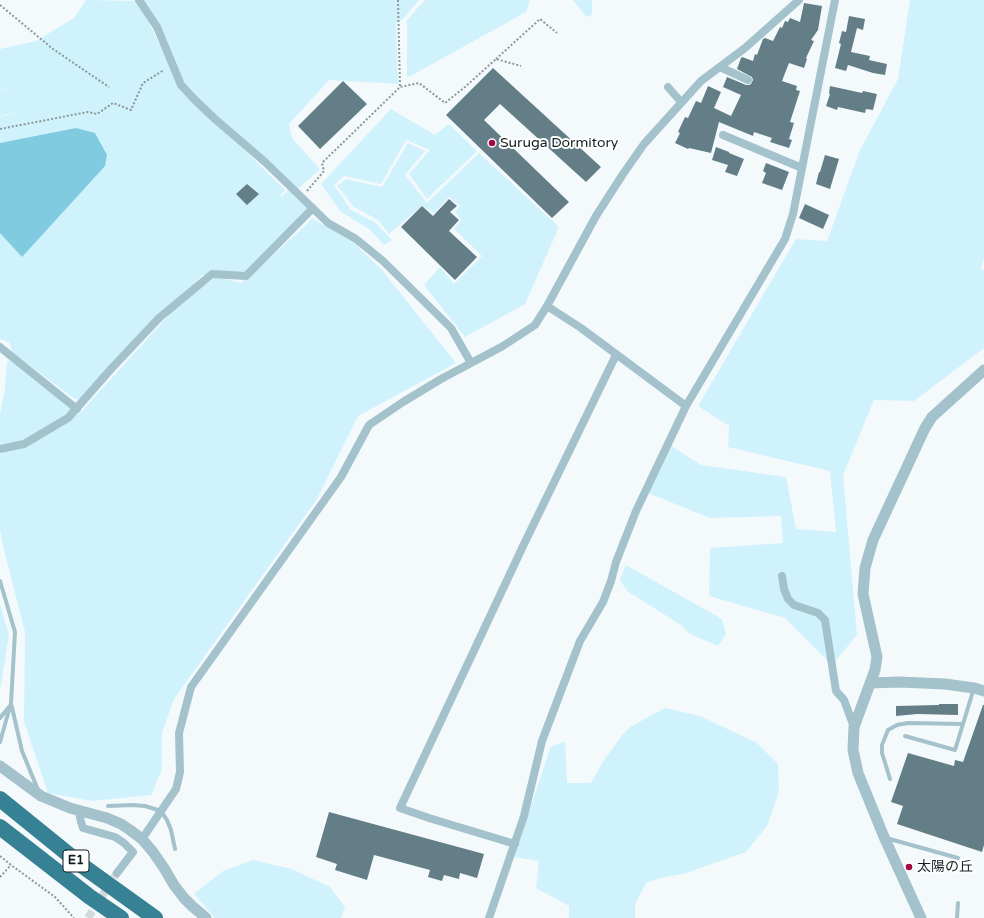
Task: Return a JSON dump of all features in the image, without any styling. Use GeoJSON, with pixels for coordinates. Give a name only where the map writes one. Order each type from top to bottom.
{"type":"FeatureCollection","features":[{"type":"Feature","properties":{"kind":"highway","name":"E1"},"geometry":{"type":"LineString","coordinates":[[0,799],[84,867],[155,918]]}},
{"type":"Feature","properties":{"kind":"highway","name":"E1"},"geometry":{"type":"LineString","coordinates":[[0,827],[90,897],[121,918]]}},
{"type":"Feature","properties":{"kind":"street"},"geometry":{"type":"LineString","coordinates":[[139,0],[157,27],[181,85],[215,119],[265,162],[328,223],[356,238],[383,261],[451,328],[471,363]]}},
{"type":"Feature","properties":{"kind":"street"},"geometry":{"type":"LineString","coordinates":[[142,839],[176,789],[180,772],[179,733],[191,687],[341,477],[369,425],[403,402],[503,346],[535,326],[596,216],[622,174],[644,144],[701,81],[745,48],[799,0]]}},
{"type":"Feature","properties":{"kind":"street"},"geometry":{"type":"LineString","coordinates":[[489,918],[524,816],[542,741],[580,641],[603,602],[616,562],[636,511],[686,406],[785,239],[793,214],[835,0]]}},
{"type":"Feature","properties":{"kind":"street"},"geometry":{"type":"LineString","coordinates":[[720,67],[748,80]]}},
{"type":"Feature","properties":{"kind":"street"},"geometry":{"type":"LineString","coordinates":[[668,87],[681,102]]}},
{"type":"Feature","properties":{"kind":"street"},"geometry":{"type":"LineString","coordinates":[[723,135],[802,168]]}},
{"type":"Feature","properties":{"kind":"street"},"geometry":{"type":"LineString","coordinates":[[0,449],[24,444],[68,418],[159,318],[212,274],[246,276],[313,208]]}},
{"type":"Feature","properties":{"kind":"street"},"geometry":{"type":"LineString","coordinates":[[547,306],[581,328],[686,406]]}},
{"type":"Feature","properties":{"kind":"street"},"geometry":{"type":"LineString","coordinates":[[0,348],[77,409]]}},
{"type":"Feature","properties":{"kind":"street"},"geometry":{"type":"LineString","coordinates":[[515,844],[400,808],[524,544],[616,355]]}},
{"type":"Feature","properties":{"kind":"street"},"geometry":{"type":"LineString","coordinates":[[921,918],[884,837],[858,773],[853,750],[854,727],[875,670],[876,657],[863,594],[865,568],[873,540],[925,428],[932,418],[984,370]]}},
{"type":"Feature","properties":{"kind":"street"},"geometry":{"type":"LineString","coordinates":[[782,576],[784,589],[788,599],[794,605],[818,613],[825,620],[836,691],[844,700],[854,727]]}},
{"type":"Feature","properties":{"kind":"street"},"geometry":{"type":"LineString","coordinates":[[870,683],[898,682],[945,684],[979,690]]}},
{"type":"Feature","properties":{"kind":"street"},"geometry":{"type":"LineString","coordinates":[[0,766],[41,796],[61,805],[114,821],[130,830],[142,839],[159,859],[174,885],[184,898],[206,918]]}},
{"type":"Feature","properties":{"kind":"street"},"geometry":{"type":"LineString","coordinates":[[79,811],[83,828],[114,837],[124,843],[133,852],[117,873]]}},
{"type":"Feature","properties":{"kind":"lane"},"geometry":{"type":"LineString","coordinates":[[0,581],[15,632],[11,703],[0,742]]}},
{"type":"Feature","properties":{"kind":"lane"},"geometry":{"type":"LineString","coordinates":[[906,736],[955,750],[963,724],[979,690]]}},
{"type":"Feature","properties":{"kind":"lane"},"geometry":{"type":"LineString","coordinates":[[0,718],[11,703]]}},
{"type":"Feature","properties":{"kind":"lane"},"geometry":{"type":"LineString","coordinates":[[11,703],[22,751],[41,796]]}},
{"type":"Feature","properties":{"kind":"lane"},"geometry":{"type":"LineString","coordinates":[[890,779],[882,754],[882,745],[888,730],[897,725],[908,723],[963,724]]}},
{"type":"Feature","properties":{"kind":"lane"},"geometry":{"type":"LineString","coordinates":[[108,806],[138,805],[161,811],[171,830],[175,849]]}},
{"type":"Feature","properties":{"kind":"lane"},"geometry":{"type":"LineString","coordinates":[[884,837],[958,858]]}},
{"type":"Feature","properties":{"kind":"lane"},"geometry":{"type":"LineString","coordinates":[[957,918],[958,903]]}},
{"type":"Feature","properties":{"kind":"path"},"geometry":{"type":"LineString","coordinates":[[398,0],[400,87]]}},
{"type":"Feature","properties":{"kind":"path"},"geometry":{"type":"LineString","coordinates":[[0,5],[53,48],[109,87]]}},
{"type":"Feature","properties":{"kind":"path"},"geometry":{"type":"LineString","coordinates":[[302,197],[324,171],[322,163],[400,87],[419,83],[445,103],[465,87],[540,19],[557,33]]}},
{"type":"Feature","properties":{"kind":"path"},"geometry":{"type":"LineString","coordinates":[[496,59],[521,66]]}},
{"type":"Feature","properties":{"kind":"path"},"geometry":{"type":"LineString","coordinates":[[0,129],[88,112],[97,114],[113,102],[131,110],[143,83],[173,65]]}},
{"type":"Feature","properties":{"kind":"path"},"geometry":{"type":"LineString","coordinates":[[0,856],[55,897],[74,918]]}},
{"type":"Feature","properties":{"kind":"path"},"geometry":{"type":"LineString","coordinates":[[0,878],[11,865]]}},
{"type":"Feature","properties":{"kind":"shaded area"},"geometry":{"type":"Polygon","coordinates":[[[86,0],[139,1],[178,84],[285,190],[280,196],[282,197],[289,188],[313,213],[246,276],[202,275],[80,400],[73,398],[12,352],[10,343],[0,339],[0,117],[24,110],[0,116],[0,91],[8,88],[0,90],[0,49],[36,41],[74,18],[86,0]]]}},
{"type":"Feature","properties":{"kind":"shaded area"},"geometry":{"type":"Polygon","coordinates":[[[141,0],[419,0],[405,17],[396,24],[398,84],[329,80],[289,124],[292,138],[320,169],[298,189],[186,90],[141,0]]]}},
{"type":"Feature","properties":{"kind":"shaded area"},"geometry":{"type":"Polygon","coordinates":[[[425,0],[530,0],[526,12],[407,78],[407,20],[425,0]]]}},
{"type":"Feature","properties":{"kind":"shaded area"},"geometry":{"type":"Polygon","coordinates":[[[573,0],[592,0],[592,15],[586,17],[573,0]]]}},
{"type":"Feature","properties":{"kind":"shaded area"},"geometry":{"type":"Polygon","coordinates":[[[910,0],[984,0],[984,259],[981,269],[984,270],[984,348],[914,401],[874,400],[843,475],[857,635],[832,665],[785,618],[709,596],[710,548],[783,543],[781,516],[710,518],[648,493],[670,445],[701,465],[786,477],[796,529],[836,532],[830,471],[728,447],[729,426],[698,406],[796,239],[827,241],[860,150],[898,79],[910,0]]]}},
{"type":"Feature","properties":{"kind":"shaded area"},"geometry":{"type":"Polygon","coordinates":[[[391,109],[435,135],[449,124],[477,151],[427,199],[409,174],[430,150],[406,140],[381,184],[344,176],[334,185],[351,210],[376,223],[392,240],[384,245],[369,229],[340,211],[321,184],[391,109]]]}},
{"type":"Feature","properties":{"kind":"shaded area"},"geometry":{"type":"Polygon","coordinates":[[[408,143],[425,151],[405,175],[427,203],[479,153],[559,227],[525,304],[465,337],[424,285],[440,267],[454,284],[482,256],[454,229],[461,220],[455,212],[460,206],[449,197],[434,213],[422,206],[389,234],[378,220],[354,207],[337,186],[346,179],[382,187],[408,143]]]}},
{"type":"Feature","properties":{"kind":"shaded area"},"geometry":{"type":"Polygon","coordinates":[[[312,218],[354,243],[382,270],[456,363],[358,416],[317,499],[174,699],[162,732],[162,770],[151,795],[92,801],[48,793],[24,722],[25,632],[0,529],[0,454],[80,413],[177,306],[216,277],[239,282],[240,284],[312,218]]]}},
{"type":"Feature","properties":{"kind":"shaded area"},"geometry":{"type":"Polygon","coordinates":[[[7,361],[14,361],[72,406],[69,415],[0,453],[0,414],[5,389],[7,361]]]}},
{"type":"Feature","properties":{"kind":"shaded area"},"geometry":{"type":"Polygon","coordinates":[[[626,565],[722,619],[726,634],[718,646],[690,634],[681,625],[627,591],[620,580],[626,565]]]}},
{"type":"Feature","properties":{"kind":"shaded area"},"geometry":{"type":"Polygon","coordinates":[[[0,604],[9,635],[0,691],[0,604]]]}},
{"type":"Feature","properties":{"kind":"shaded area"},"geometry":{"type":"Polygon","coordinates":[[[665,708],[700,716],[757,743],[778,764],[779,792],[767,826],[746,852],[686,873],[661,878],[646,883],[635,905],[635,918],[569,918],[569,906],[536,888],[539,861],[514,857],[551,746],[565,741],[567,783],[591,783],[604,760],[623,734],[630,727],[665,708]]]}},
{"type":"Feature","properties":{"kind":"shaded area"},"geometry":{"type":"Polygon","coordinates":[[[253,860],[292,869],[330,887],[345,907],[341,918],[215,918],[194,894],[223,871],[253,860]]]}},
{"type":"Feature","properties":{"kind":"water"},"geometry":{"type":"Polygon","coordinates":[[[76,128],[95,133],[107,155],[105,166],[22,257],[0,233],[0,143],[76,128]]]}},
{"type":"Feature","properties":{"kind":"building"},"geometry":{"type":"Polygon","coordinates":[[[804,3],[822,6],[818,30],[811,40],[814,41],[806,58],[804,68],[789,63],[782,81],[797,86],[796,90],[800,91],[790,122],[794,123],[789,139],[792,140],[789,148],[770,142],[772,138],[754,132],[753,136],[719,122],[711,153],[688,149],[675,143],[685,117],[688,118],[696,101],[701,103],[708,86],[721,92],[714,108],[731,116],[741,95],[723,87],[727,77],[746,85],[751,84],[753,80],[752,77],[737,69],[741,58],[742,57],[753,61],[763,39],[765,38],[773,41],[780,27],[782,28],[785,21],[788,22],[790,18],[800,22],[804,3]]]}},
{"type":"Feature","properties":{"kind":"building"},"geometry":{"type":"Polygon","coordinates":[[[849,16],[865,19],[863,30],[857,28],[851,52],[870,56],[869,60],[887,64],[885,75],[873,73],[848,65],[846,71],[835,68],[841,44],[839,43],[842,31],[846,32],[849,16]]]}},
{"type":"Feature","properties":{"kind":"building","name":"Suruga Dormitory"},"geometry":{"type":"Polygon","coordinates":[[[493,68],[601,167],[586,182],[500,104],[484,120],[569,202],[552,218],[446,115],[493,68]]]}},
{"type":"Feature","properties":{"kind":"building"},"geometry":{"type":"Polygon","coordinates":[[[343,81],[367,104],[320,149],[298,126],[343,81]]]}},
{"type":"Feature","properties":{"kind":"building"},"geometry":{"type":"Polygon","coordinates":[[[830,86],[862,93],[863,91],[877,94],[873,110],[866,109],[865,113],[838,107],[837,110],[826,106],[830,94],[830,86]]]}},
{"type":"Feature","properties":{"kind":"building"},"geometry":{"type":"Polygon","coordinates":[[[716,147],[744,159],[737,176],[725,172],[728,165],[712,160],[716,147]]]}},
{"type":"Feature","properties":{"kind":"building"},"geometry":{"type":"Polygon","coordinates":[[[825,155],[839,159],[830,189],[816,184],[825,155]]]}},
{"type":"Feature","properties":{"kind":"building"},"geometry":{"type":"Polygon","coordinates":[[[766,163],[789,172],[782,190],[762,183],[766,173],[763,171],[766,163]]]}},
{"type":"Feature","properties":{"kind":"building"},"geometry":{"type":"Polygon","coordinates":[[[247,184],[259,194],[247,205],[236,194],[247,184]]]}},
{"type":"Feature","properties":{"kind":"building"},"geometry":{"type":"Polygon","coordinates":[[[449,199],[457,206],[450,212],[459,220],[449,231],[477,257],[455,280],[401,227],[422,206],[433,216],[449,199]]]}},
{"type":"Feature","properties":{"kind":"building"},"geometry":{"type":"Polygon","coordinates":[[[805,204],[829,215],[823,229],[799,218],[805,204]]]}},
{"type":"Feature","properties":{"kind":"building"},"geometry":{"type":"Polygon","coordinates":[[[958,704],[958,715],[917,714],[896,716],[896,706],[958,704]]]}},
{"type":"Feature","properties":{"kind":"building"},"geometry":{"type":"Polygon","coordinates":[[[983,705],[984,845],[982,852],[897,824],[903,806],[891,802],[908,753],[954,766],[955,760],[963,762],[983,705]]]}},
{"type":"Feature","properties":{"kind":"building"},"geometry":{"type":"Polygon","coordinates":[[[329,812],[484,854],[477,878],[460,873],[459,879],[444,875],[442,881],[428,877],[430,870],[374,855],[367,880],[335,870],[337,864],[316,857],[329,812]]]}},
{"type":"Feature","properties":{"kind":"tunnel"},"geometry":{"type":"LineString","coordinates":[[88,918],[117,873]]}},
{"type":"Feature","properties":{"kind":"place","name":"Suruga Dormitory"},"geometry":{"type":"Point","coordinates":[492,143]}},
{"type":"Feature","properties":{"kind":"place","name":"太陽の丘"},"geometry":{"type":"Point","coordinates":[909,867]}}]}
